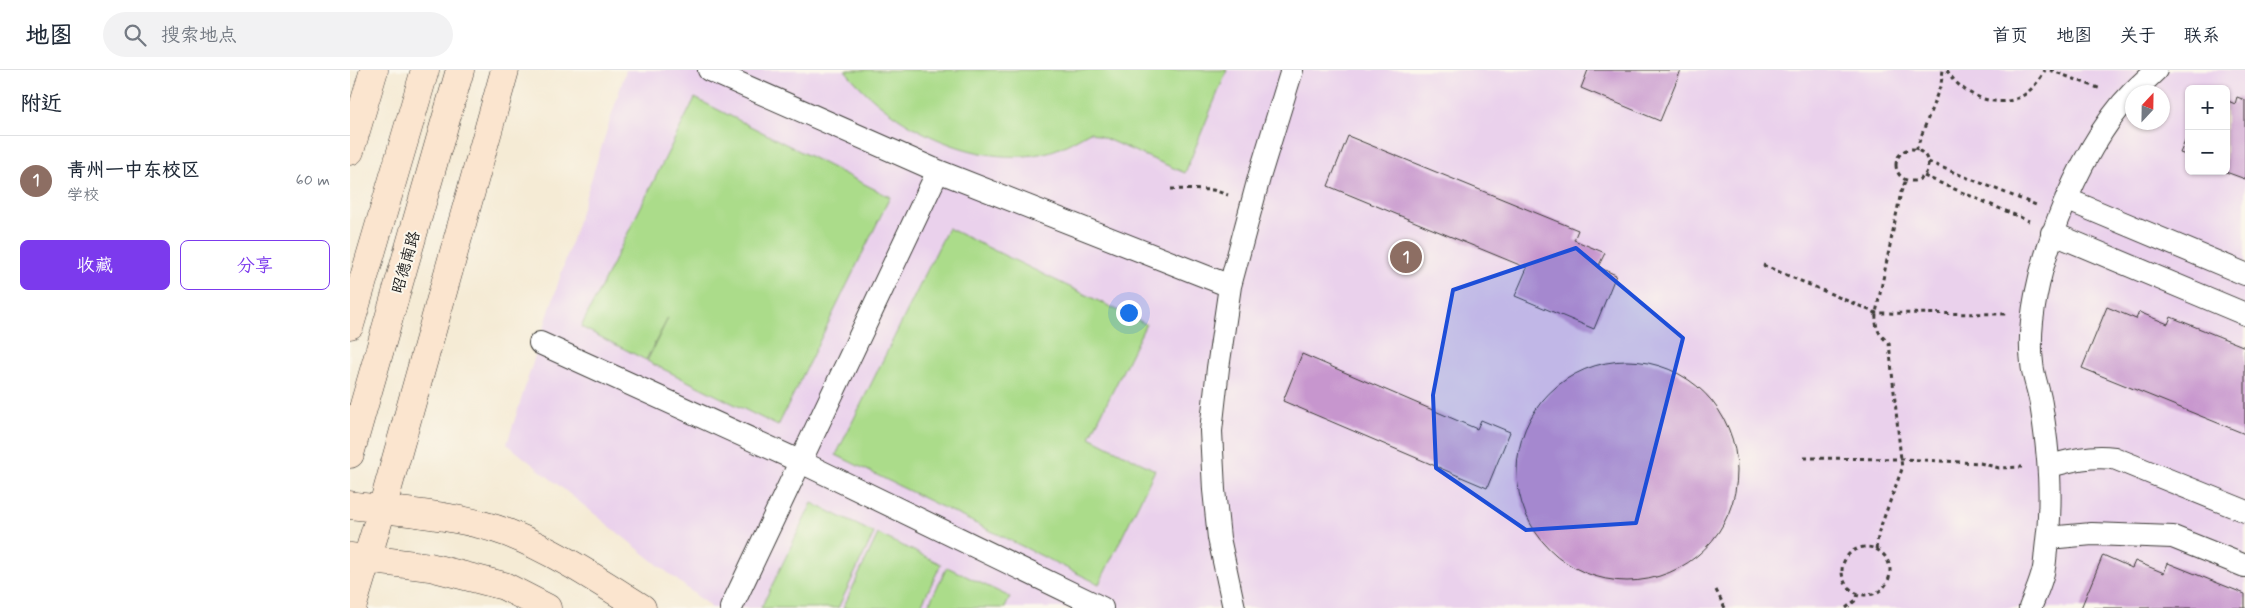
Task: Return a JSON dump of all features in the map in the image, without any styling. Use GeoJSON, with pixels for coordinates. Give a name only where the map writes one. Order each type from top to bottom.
{"type":"FeatureCollection","features":[{"type":"Feature","properties":{"kind":"street"},"geometry":{"type":"LineString","coordinates":[[350,151],[374,70]]}},
{"type":"Feature","properties":{"kind":"street"},"geometry":{"type":"LineString","coordinates":[[350,325],[425,70]]}},
{"type":"Feature","properties":{"kind":"street","name":"昭德南路"},"geometry":{"type":"LineString","coordinates":[[350,454],[460,70]]}},
{"type":"Feature","properties":{"kind":"street"},"geometry":{"type":"LineString","coordinates":[[352,608],[358,558],[382,509],[505,70]]}},
{"type":"Feature","properties":{"kind":"street"},"geometry":{"type":"LineString","coordinates":[[709,70],[938,171],[1230,286]]}},
{"type":"Feature","properties":{"kind":"street"},"geometry":{"type":"LineString","coordinates":[[1234,608],[1219,538],[1211,431],[1230,286],[1251,205],[1292,70]]}},
{"type":"Feature","properties":{"kind":"street"},"geometry":{"type":"LineString","coordinates":[[2141,85],[2156,70]]}},
{"type":"Feature","properties":{"kind":"street"},"geometry":{"type":"LineString","coordinates":[[2030,608],[2043,575],[2048,538],[2050,466],[2041,401],[2032,363],[2036,297],[2052,233],[2066,199],[2094,145],[2125,103]]}},
{"type":"Feature","properties":{"kind":"street"},"geometry":{"type":"LineString","coordinates":[[731,608],[938,171]]}},
{"type":"Feature","properties":{"kind":"street"},"geometry":{"type":"LineString","coordinates":[[2066,199],[2245,274]]}},
{"type":"Feature","properties":{"kind":"street"},"geometry":{"type":"LineString","coordinates":[[2052,233],[2245,314]]}},
{"type":"Feature","properties":{"kind":"street"},"geometry":{"type":"LineString","coordinates":[[540,343],[799,462],[1102,608]]}},
{"type":"Feature","properties":{"kind":"street"},"geometry":{"type":"LineString","coordinates":[[2050,466],[2083,457],[2114,458],[2245,511]]}},
{"type":"Feature","properties":{"kind":"street"},"geometry":{"type":"LineString","coordinates":[[350,505],[452,518],[508,533],[579,569],[642,608]]}},
{"type":"Feature","properties":{"kind":"street"},"geometry":{"type":"LineString","coordinates":[[2048,538],[2092,534],[2172,537],[2245,566]]}},
{"type":"Feature","properties":{"kind":"street"},"geometry":{"type":"LineString","coordinates":[[358,558],[430,567],[504,586],[547,608]]}},
{"type":"Feature","properties":{"kind":"path"},"geometry":{"type":"LineString","coordinates":[[1916,150],[1941,84],[1943,70]]}},
{"type":"Feature","properties":{"kind":"path"},"geometry":{"type":"LineString","coordinates":[[1947,70],[1953,80],[1966,91],[1997,102],[2018,98],[2040,79],[2046,70]]}},
{"type":"Feature","properties":{"kind":"path"},"geometry":{"type":"LineString","coordinates":[[2050,70],[2112,93],[2125,95]]}},
{"type":"Feature","properties":{"kind":"path"},"geometry":{"type":"LineString","coordinates":[[1928,162],[1924,176],[1914,181],[1906,180],[1896,170],[1897,159],[1904,151],[1916,150],[1928,162],[2034,205],[2046,205],[2066,199]]}},
{"type":"Feature","properties":{"kind":"path"},"geometry":{"type":"LineString","coordinates":[[1924,176],[2025,219],[2052,233]]}},
{"type":"Feature","properties":{"kind":"path"},"geometry":{"type":"LineString","coordinates":[[1876,549],[1879,531],[1902,469],[1889,343],[1879,334],[1875,326],[1901,192],[1906,180]]}},
{"type":"Feature","properties":{"kind":"path"},"geometry":{"type":"LineString","coordinates":[[1172,188],[1213,190],[1251,205]]}},
{"type":"Feature","properties":{"kind":"path"},"geometry":{"type":"LineString","coordinates":[[1763,266],[1876,314],[2014,314],[2034,316]]}},
{"type":"Feature","properties":{"kind":"path"},"geometry":{"type":"LineString","coordinates":[[1804,458],[1902,459],[1980,463],[1999,468],[2050,466]]}},
{"type":"Feature","properties":{"kind":"path"},"geometry":{"type":"LineString","coordinates":[[1861,547],[1876,549],[1883,554],[1890,568],[1887,583],[1875,594],[1867,596],[1858,594],[1845,585],[1842,578],[1843,562],[1854,550],[1861,547]]}},
{"type":"Feature","properties":{"kind":"path"},"geometry":{"type":"LineString","coordinates":[[1716,590],[1725,608]]}},
{"type":"Feature","properties":{"kind":"path"},"geometry":{"type":"LineString","coordinates":[[1846,608],[1856,600],[1858,594]]}},
{"type":"Feature","properties":{"kind":"highlighted area"},"geometry":{"type":"Polygon","coordinates":[[[1576,248],[1683,338],[1668,404],[1636,523],[1526,530],[1436,468],[1433,395],[1453,290],[1576,248]]]}},
{"type":"Feature","properties":{"kind":"shaded area"},"geometry":{"type":"Polygon","coordinates":[[[626,70],[2245,70],[2245,608],[712,608],[507,444],[626,70]]]}},
{"type":"Feature","properties":{"kind":"green space"},"geometry":{"type":"Polygon","coordinates":[[[845,70],[1227,70],[1185,173],[1090,132],[1054,150],[1021,156],[993,155],[964,149],[936,139],[885,109],[863,90],[845,70]]]}},
{"type":"Feature","properties":{"kind":"green space"},"geometry":{"type":"Polygon","coordinates":[[[695,98],[890,197],[778,426],[647,361],[668,318],[646,360],[581,327],[695,98]]]}},
{"type":"Feature","properties":{"kind":"green space"},"geometry":{"type":"Polygon","coordinates":[[[948,228],[1146,324],[1090,437],[1155,470],[1099,584],[836,455],[948,228]]]}},
{"type":"Feature","properties":{"kind":"green space"},"geometry":{"type":"Polygon","coordinates":[[[812,503],[874,533],[838,608],[761,608],[812,503]]]}},
{"type":"Feature","properties":{"kind":"green space"},"geometry":{"type":"Polygon","coordinates":[[[878,534],[941,564],[920,608],[843,608],[878,534]]]}},
{"type":"Feature","properties":{"kind":"green space"},"geometry":{"type":"Polygon","coordinates":[[[947,567],[1010,597],[1005,608],[927,608],[947,567]]]}},
{"type":"Feature","properties":{"kind":"building"},"geometry":{"type":"Polygon","coordinates":[[[1588,70],[1681,70],[1660,121],[1581,88],[1588,70]]]}},
{"type":"Feature","properties":{"kind":"building"},"geometry":{"type":"Polygon","coordinates":[[[2237,97],[2245,100],[2245,179],[2230,173],[2230,102],[2235,104],[2237,97]]]}},
{"type":"Feature","properties":{"kind":"building"},"geometry":{"type":"Polygon","coordinates":[[[1348,136],[1578,230],[1574,240],[1605,253],[1598,267],[1616,275],[1594,329],[1515,296],[1527,268],[1328,186],[1348,136]]]}},
{"type":"Feature","properties":{"kind":"building"},"geometry":{"type":"Polygon","coordinates":[[[2185,141],[2185,155],[2180,153],[2185,141]]]}},
{"type":"Feature","properties":{"kind":"building"},"geometry":{"type":"Polygon","coordinates":[[[2107,307],[2136,319],[2139,312],[2168,324],[2171,317],[2245,347],[2245,434],[2082,368],[2107,307]]]}},
{"type":"Feature","properties":{"kind":"building"},"geometry":{"type":"Polygon","coordinates":[[[1302,354],[1477,429],[1481,420],[1510,432],[1487,488],[1283,401],[1302,354]]]}},
{"type":"Feature","properties":{"kind":"building"},"geometry":{"type":"Polygon","coordinates":[[[1616,361],[1638,361],[1669,369],[1688,379],[1705,393],[1719,410],[1729,429],[1737,460],[1737,482],[1729,513],[1719,532],[1705,549],[1688,563],[1669,573],[1638,581],[1616,581],[1585,573],[1575,568],[1557,556],[1542,541],[1525,513],[1517,482],[1517,460],[1525,429],[1530,419],[1542,401],[1557,386],[1585,369],[1616,361]]]}},
{"type":"Feature","properties":{"kind":"building"},"geometry":{"type":"Polygon","coordinates":[[[2103,555],[2132,568],[2135,561],[2164,573],[2168,563],[2245,594],[2245,608],[2081,608],[2103,555]]]}},
{"type":"Feature","properties":{"kind":"place","name":"青州一中东校区"},"geometry":{"type":"Point","coordinates":[1406,257]}}]}
